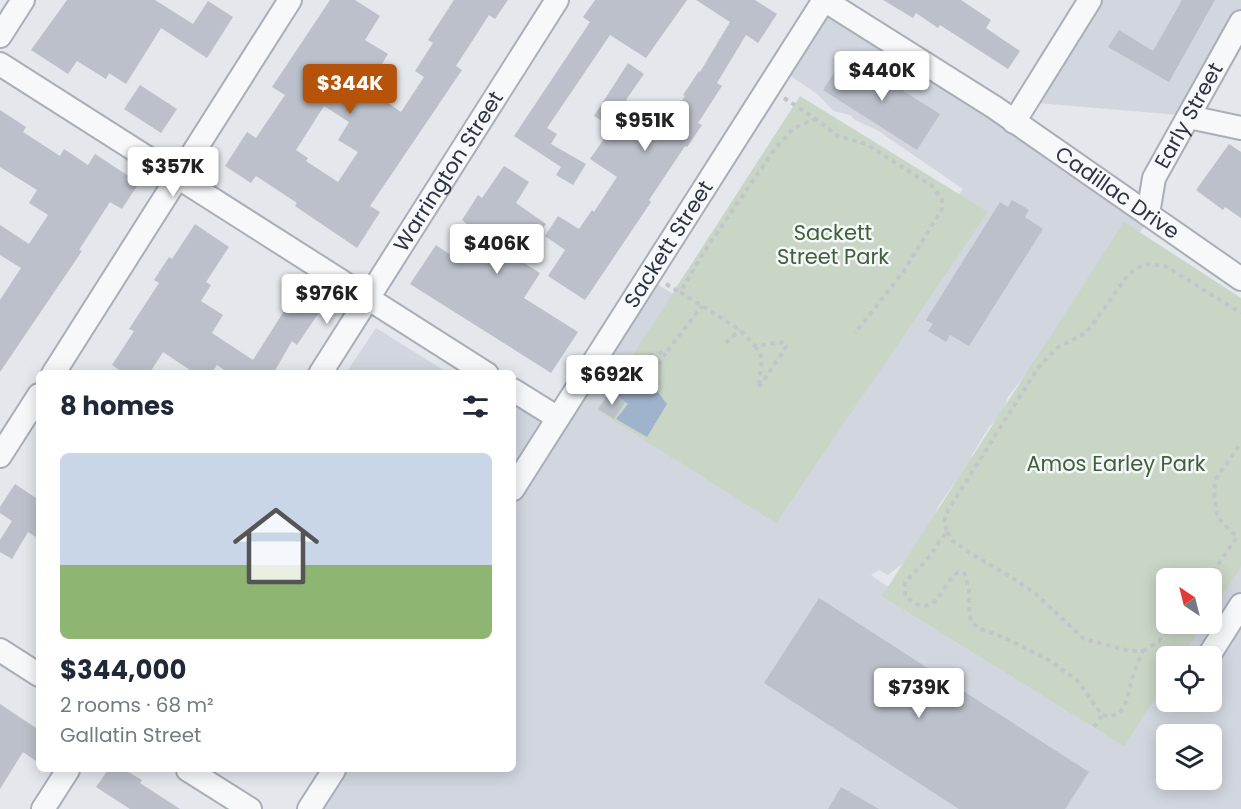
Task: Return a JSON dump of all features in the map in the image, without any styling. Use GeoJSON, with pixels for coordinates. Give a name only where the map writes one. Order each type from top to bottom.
{"type":"FeatureCollection","features":[{"type":"Feature","properties":{"kind":"street"},"geometry":{"type":"LineString","coordinates":[[0,36],[23,0]]}},
{"type":"Feature","properties":{"kind":"street"},"geometry":{"type":"LineString","coordinates":[[56,370],[290,0]]}},
{"type":"Feature","properties":{"kind":"street","name":"Warrington Street"},"geometry":{"type":"LineString","coordinates":[[323,370],[557,0]]}},
{"type":"Feature","properties":{"kind":"street","name":"Cadillac Drive"},"geometry":{"type":"LineString","coordinates":[[824,0],[994,107],[1241,279]]}},
{"type":"Feature","properties":{"kind":"street","name":"Sackett Street"},"geometry":{"type":"LineString","coordinates":[[516,484],[824,0]]}},
{"type":"Feature","properties":{"kind":"street"},"geometry":{"type":"LineString","coordinates":[[1014,122],[1090,0]]}},
{"type":"Feature","properties":{"kind":"street","name":"Early Street"},"geometry":{"type":"LineString","coordinates":[[1148,214],[1154,178],[1241,22]]}},
{"type":"Feature","properties":{"kind":"street"},"geometry":{"type":"LineString","coordinates":[[0,64],[481,370]]}},
{"type":"Feature","properties":{"kind":"street"},"geometry":{"type":"LineString","coordinates":[[1189,117],[1241,128]]}},
{"type":"Feature","properties":{"kind":"street"},"geometry":{"type":"LineString","coordinates":[[516,392],[558,418]]}},
{"type":"Feature","properties":{"kind":"street"},"geometry":{"type":"LineString","coordinates":[[0,456],[36,400]]}},
{"type":"Feature","properties":{"kind":"street"},"geometry":{"type":"LineString","coordinates":[[1215,646],[1241,605]]}},
{"type":"Feature","properties":{"kind":"street"},"geometry":{"type":"LineString","coordinates":[[0,650],[36,673]]}},
{"type":"Feature","properties":{"kind":"street"},"geometry":{"type":"LineString","coordinates":[[43,809],[67,772]]}},
{"type":"Feature","properties":{"kind":"street"},"geometry":{"type":"LineString","coordinates":[[191,772],[250,809]]}},
{"type":"Feature","properties":{"kind":"street"},"geometry":{"type":"LineString","coordinates":[[309,809],[333,772]]}},
{"type":"Feature","properties":{"kind":"path"},"geometry":{"type":"LineString","coordinates":[[768,88],[838,136],[866,144],[932,186],[942,199],[942,209],[904,271],[855,333]]}},
{"type":"Feature","properties":{"kind":"path"},"geometry":{"type":"LineString","coordinates":[[755,346],[784,342],[786,347],[759,387],[762,358],[755,346],[740,330],[680,292],[706,249],[776,147],[794,128],[816,119]]}},
{"type":"Feature","properties":{"kind":"path"},"geometry":{"type":"LineString","coordinates":[[1166,634],[1160,641],[1143,651],[1130,651],[1084,639],[1036,594],[1008,574],[970,554],[952,540],[944,521],[948,510],[1038,369],[1057,348],[1087,332],[1129,274],[1147,264],[1165,266],[1241,313]]}},
{"type":"Feature","properties":{"kind":"path"},"geometry":{"type":"LineString","coordinates":[[648,379],[702,306]]}},
{"type":"Feature","properties":{"kind":"path"},"geometry":{"type":"LineString","coordinates":[[726,343],[740,330]]}},
{"type":"Feature","properties":{"kind":"path"},"geometry":{"type":"LineString","coordinates":[[602,350],[659,385]]}},
{"type":"Feature","properties":{"kind":"path"},"geometry":{"type":"LineString","coordinates":[[624,364],[668,350]]}},
{"type":"Feature","properties":{"kind":"path"},"geometry":{"type":"LineString","coordinates":[[1216,568],[1237,537],[1217,517],[1214,490],[1216,479],[1241,443]]}},
{"type":"Feature","properties":{"kind":"path"},"geometry":{"type":"LineString","coordinates":[[947,532],[932,554],[905,582],[905,596],[920,606],[928,606],[940,598],[952,577],[958,572],[964,574],[969,590],[969,614],[972,622],[978,628],[1005,638],[1049,660],[1078,681],[1102,715],[1108,717],[1116,715],[1124,708],[1131,680],[1143,651]]}},
{"type":"Feature","properties":{"kind":"path"},"geometry":{"type":"LineString","coordinates":[[1094,727],[1102,715]]}},
{"type":"Feature","properties":{"kind":"shaded area"},"geometry":{"type":"Polygon","coordinates":[[[1097,0],[1241,0],[1241,24],[1179,115],[1038,103],[1097,0]]]}},
{"type":"Feature","properties":{"kind":"shaded area"},"geometry":{"type":"Polygon","coordinates":[[[828,4],[1152,215],[1078,320],[1025,375],[1008,397],[1002,415],[989,427],[972,455],[968,472],[953,485],[939,505],[920,550],[888,575],[879,570],[871,575],[963,638],[1156,627],[1156,634],[1222,634],[1222,578],[1241,549],[1241,809],[313,809],[338,772],[516,772],[516,391],[560,412],[653,282],[830,385],[963,189],[877,130],[855,120],[850,115],[834,111],[816,93],[786,73],[828,4]]]}},
{"type":"Feature","properties":{"kind":"shaded area"},"geometry":{"type":"Polygon","coordinates":[[[376,328],[443,370],[348,370],[376,328]]]}},
{"type":"Feature","properties":{"kind":"green space","name":"Sackett Street Park"},"geometry":{"type":"Polygon","coordinates":[[[800,96],[988,212],[776,523],[597,410],[800,96]]]}},
{"type":"Feature","properties":{"kind":"green space","name":"Amos Earley Park"},"geometry":{"type":"Polygon","coordinates":[[[1124,222],[1241,298],[1241,567],[1222,596],[1222,568],[1156,568],[1156,634],[1197,634],[1189,646],[1156,646],[1156,697],[1124,746],[882,596],[1124,222]]]}},
{"type":"Feature","properties":{"kind":"water"},"geometry":{"type":"Polygon","coordinates":[[[624,370],[656,390],[667,404],[647,437],[616,419],[628,404],[610,391],[624,370]]]}},
{"type":"Feature","properties":{"kind":"building"},"geometry":{"type":"Polygon","coordinates":[[[67,0],[155,0],[193,24],[208,1],[233,17],[207,58],[161,28],[126,84],[109,73],[106,79],[77,61],[68,74],[31,50],[67,0]]]}},
{"type":"Feature","properties":{"kind":"building"},"geometry":{"type":"Polygon","coordinates":[[[330,0],[355,0],[380,16],[365,40],[388,54],[367,88],[401,112],[424,77],[415,71],[433,43],[428,40],[454,0],[508,0],[495,19],[489,15],[456,66],[462,70],[370,206],[380,212],[357,248],[295,206],[297,203],[256,176],[251,183],[225,166],[247,132],[256,138],[285,95],[272,87],[330,0]],[[324,106],[296,150],[308,158],[306,161],[338,182],[358,152],[338,140],[349,122],[324,106]]]}},
{"type":"Feature","properties":{"kind":"building"},"geometry":{"type":"Polygon","coordinates":[[[595,0],[687,0],[646,58],[610,35],[547,128],[557,134],[551,144],[586,164],[573,185],[556,175],[561,167],[514,136],[590,22],[583,17],[595,0]]]}},
{"type":"Feature","properties":{"kind":"building"},"geometry":{"type":"Polygon","coordinates":[[[696,0],[755,0],[777,14],[758,43],[746,35],[717,83],[722,86],[698,123],[702,125],[687,147],[685,146],[649,200],[651,202],[585,300],[548,276],[565,250],[545,236],[558,216],[579,229],[592,210],[594,212],[617,177],[590,159],[612,127],[594,116],[628,63],[644,74],[626,100],[666,126],[730,22],[696,0]]]}},
{"type":"Feature","properties":{"kind":"building"},"geometry":{"type":"Polygon","coordinates":[[[883,0],[961,0],[991,20],[986,28],[1020,51],[1008,69],[940,25],[938,28],[916,13],[913,18],[883,0]]]}},
{"type":"Feature","properties":{"kind":"building"},"geometry":{"type":"Polygon","coordinates":[[[1182,0],[1215,0],[1169,82],[1108,47],[1119,30],[1153,51],[1182,0]]]}},
{"type":"Feature","properties":{"kind":"building"},"geometry":{"type":"Polygon","coordinates":[[[846,55],[940,114],[917,150],[823,90],[846,55]]]}},
{"type":"Feature","properties":{"kind":"building"},"geometry":{"type":"Polygon","coordinates":[[[140,85],[177,109],[161,133],[124,109],[140,85]]]}},
{"type":"Feature","properties":{"kind":"building"},"geometry":{"type":"Polygon","coordinates":[[[0,110],[26,127],[23,132],[60,156],[64,149],[88,165],[95,154],[139,183],[122,209],[110,202],[79,250],[82,251],[0,372],[0,300],[21,268],[0,255],[0,225],[29,244],[48,215],[29,203],[37,190],[0,167],[0,110]]]}},
{"type":"Feature","properties":{"kind":"building"},"geometry":{"type":"Polygon","coordinates":[[[1229,144],[1241,152],[1241,218],[1225,207],[1223,210],[1196,190],[1229,144]]]}},
{"type":"Feature","properties":{"kind":"building"},"geometry":{"type":"Polygon","coordinates":[[[504,166],[529,182],[516,203],[546,224],[521,261],[540,273],[524,298],[578,332],[551,373],[410,284],[436,245],[449,254],[468,225],[462,220],[478,195],[482,198],[504,166]]]}},
{"type":"Feature","properties":{"kind":"building"},"geometry":{"type":"Polygon","coordinates":[[[1012,200],[1029,210],[1025,217],[1043,229],[969,346],[950,335],[946,342],[928,331],[933,324],[926,320],[1000,202],[1008,207],[1012,200]]]}},
{"type":"Feature","properties":{"kind":"building"},"geometry":{"type":"Polygon","coordinates":[[[195,224],[229,247],[206,282],[211,285],[201,301],[223,315],[212,333],[253,360],[296,292],[322,308],[297,345],[292,341],[275,370],[224,370],[217,365],[214,370],[190,370],[163,352],[152,370],[119,370],[112,365],[134,331],[129,329],[159,283],[154,280],[169,257],[172,259],[195,224]]]}},
{"type":"Feature","properties":{"kind":"building"},"geometry":{"type":"Polygon","coordinates":[[[610,392],[625,402],[614,419],[598,409],[610,392]]]}},
{"type":"Feature","properties":{"kind":"building"},"geometry":{"type":"Polygon","coordinates":[[[15,484],[36,498],[36,537],[28,532],[12,559],[0,552],[0,540],[12,521],[0,513],[0,507],[15,484]]]}},
{"type":"Feature","properties":{"kind":"building"},"geometry":{"type":"Polygon","coordinates":[[[819,598],[1089,772],[1065,809],[959,809],[764,683],[819,598]]]}},
{"type":"Feature","properties":{"kind":"building"},"geometry":{"type":"Polygon","coordinates":[[[0,704],[36,728],[36,761],[23,752],[0,789],[0,704]]]}},
{"type":"Feature","properties":{"kind":"building"},"geometry":{"type":"Polygon","coordinates":[[[107,772],[128,772],[142,780],[140,783],[180,809],[130,809],[96,787],[107,772]]]}},
{"type":"Feature","properties":{"kind":"building"},"geometry":{"type":"Polygon","coordinates":[[[841,787],[879,809],[828,809],[841,787]]]}}]}
